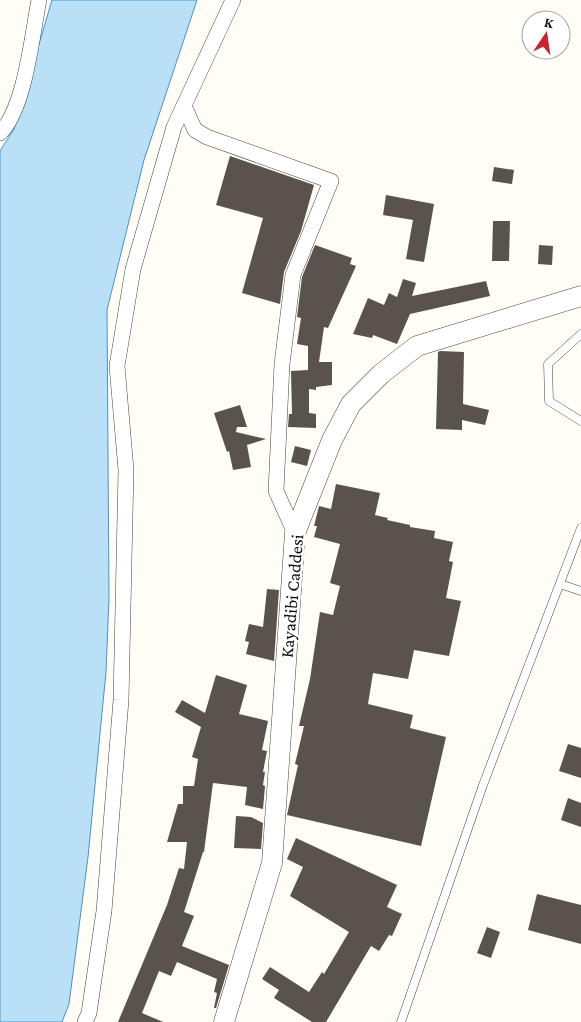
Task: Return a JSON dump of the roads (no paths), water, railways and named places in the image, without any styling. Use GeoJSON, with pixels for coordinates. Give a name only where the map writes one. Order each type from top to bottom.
{"type":"FeatureCollection","features":[{"type":"Feature","properties":{"kind":"street"},"geometry":{"type":"LineString","coordinates":[[0,133],[7,126],[21,94],[39,0]]}},
{"type":"Feature","properties":{"kind":"street"},"geometry":{"type":"LineString","coordinates":[[85,1022],[89,1013],[104,911],[121,700],[126,470],[117,366],[134,268],[174,127],[233,0]]}},
{"type":"Feature","properties":{"kind":"street"},"geometry":{"type":"LineString","coordinates":[[184,106],[195,130],[207,137],[331,181],[292,275],[282,364],[276,491],[296,533]]}},
{"type":"Feature","properties":{"kind":"street","name":"Kayadibi Caddesi"},"geometry":{"type":"LineString","coordinates":[[224,1022],[272,863],[296,533],[332,440],[351,404],[381,374],[417,346],[581,296]]}},
{"type":"Feature","properties":{"kind":"lane"},"geometry":{"type":"LineString","coordinates":[[581,334],[548,364],[550,401],[581,421]]}},
{"type":"Feature","properties":{"kind":"lane"},"geometry":{"type":"LineString","coordinates":[[401,1022],[483,785],[581,528]]}},
{"type":"Feature","properties":{"kind":"lane"},"geometry":{"type":"LineString","coordinates":[[560,584],[581,591]]}},
{"type":"Feature","properties":{"kind":"water"},"geometry":{"type":"Polygon","coordinates":[[[52,0],[197,0],[144,160],[107,310],[109,598],[106,672],[88,857],[69,1004],[62,1022],[0,1022],[0,151],[14,129],[52,0]]]}}]}
